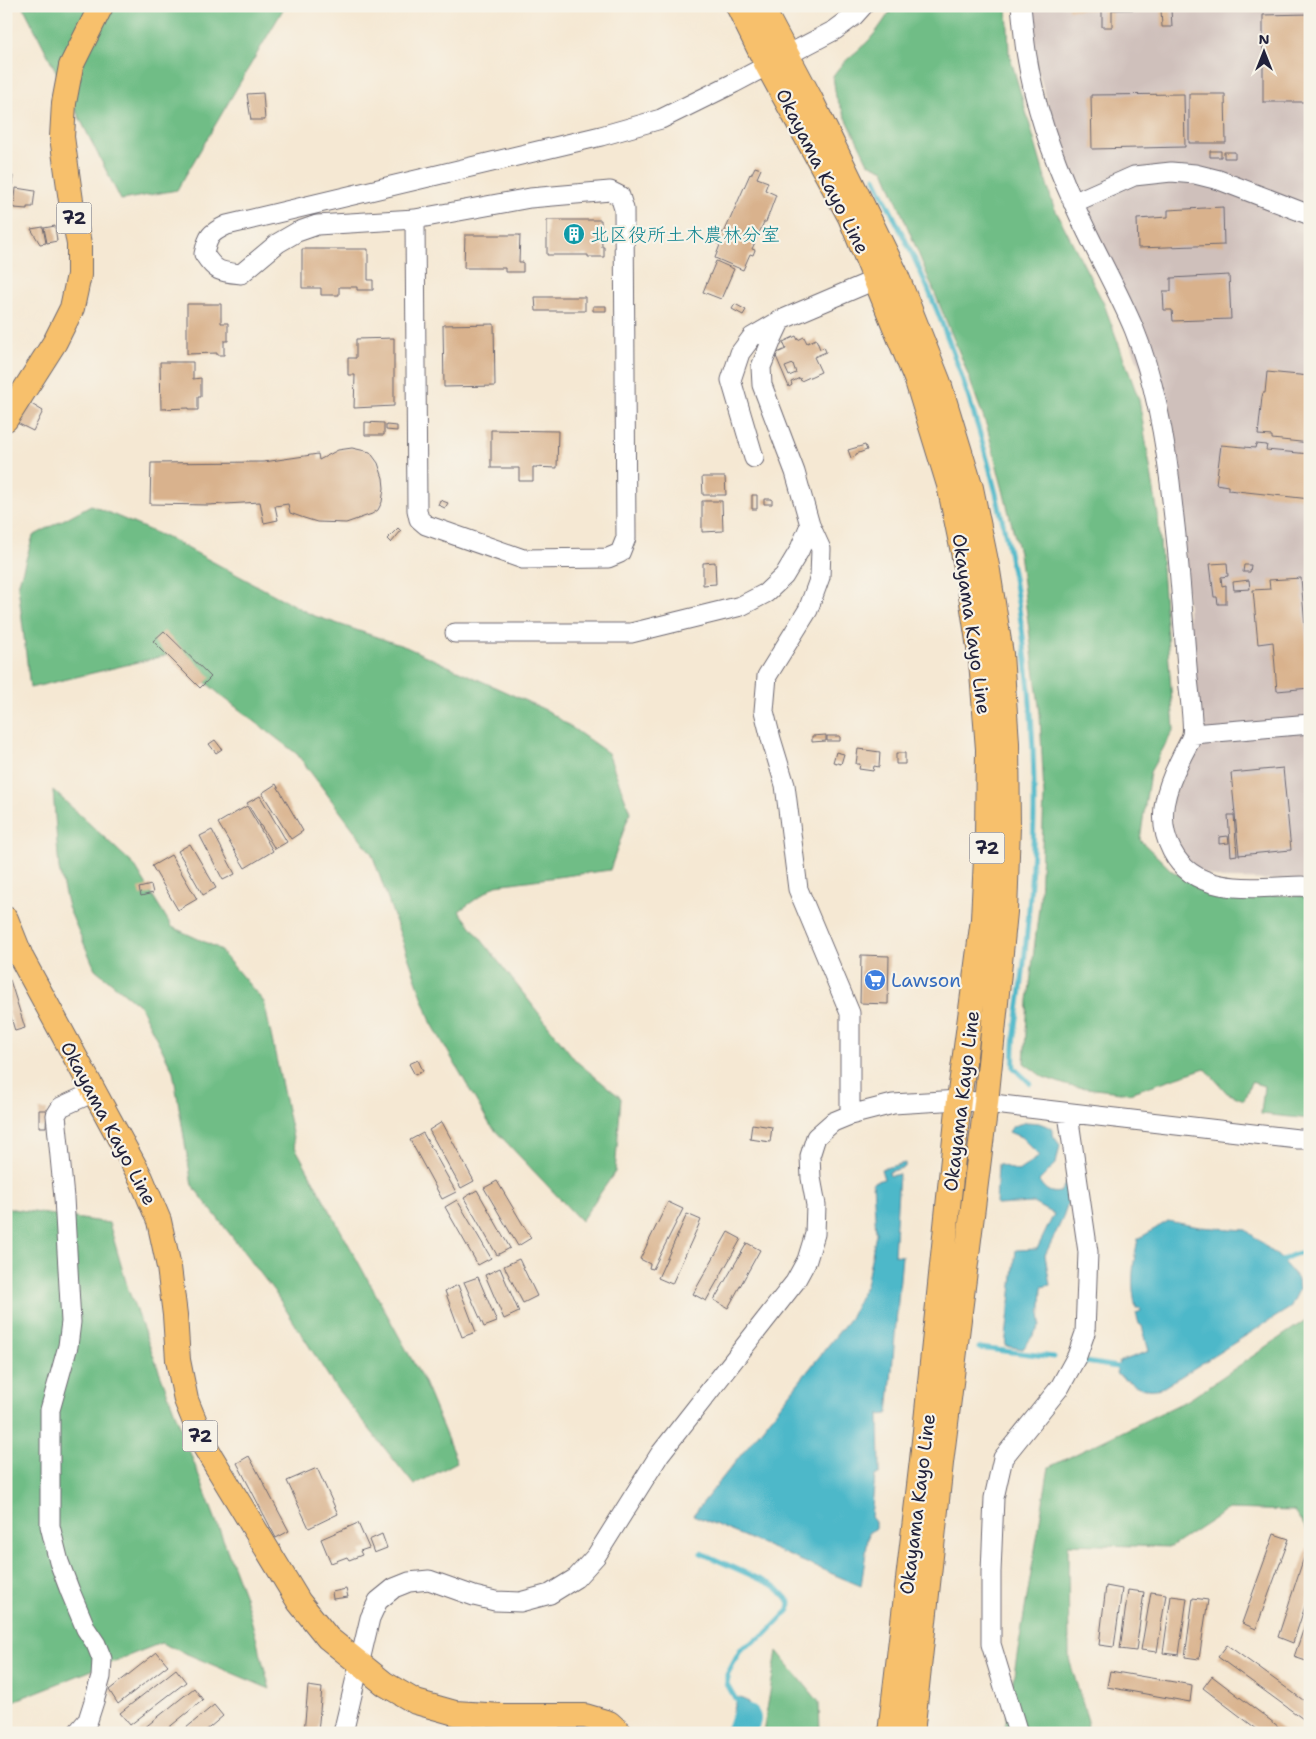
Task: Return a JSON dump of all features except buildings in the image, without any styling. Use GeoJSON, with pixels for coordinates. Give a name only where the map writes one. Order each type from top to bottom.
{"type":"FeatureCollection","features":[{"type":"Feature","properties":{"kind":"main road","name":"72"},"geometry":{"type":"LineString","coordinates":[[6,419],[55,342],[72,308],[79,275],[79,244],[62,137],[64,103],[71,66],[101,6]]}},
{"type":"Feature","properties":{"kind":"main road","name":"Okayama Kayo Line"},"geometry":{"type":"LineString","coordinates":[[738,6],[777,60],[810,98],[895,272],[906,299],[939,383],[968,478],[988,571],[1001,654],[1007,743],[1008,826],[1005,912],[986,1103],[940,1463],[912,1733]]}},
{"type":"Feature","properties":{"kind":"main road","name":"Okayama Kayo Line"},"geometry":{"type":"LineString","coordinates":[[761,6],[777,60],[850,217],[917,381],[949,485],[968,576],[981,661],[988,749],[987,838],[983,919],[960,1100],[922,1460],[890,1733]]}},
{"type":"Feature","properties":{"kind":"main road","name":"Okayama Kayo Line"},"geometry":{"type":"LineString","coordinates":[[6,919],[22,959],[141,1178],[159,1221],[169,1267],[178,1360],[186,1400],[205,1447],[299,1602],[328,1638],[385,1684],[416,1702],[455,1713],[502,1716],[584,1716],[609,1723],[620,1733]]}},
{"type":"Feature","properties":{"kind":"street"},"geometry":{"type":"LineString","coordinates":[[414,219],[419,519],[426,525],[523,558],[608,558],[620,552],[626,538],[624,209],[620,196],[610,191],[530,198],[414,219],[317,225],[297,232],[278,243],[241,274],[227,273],[214,268],[204,254],[207,242],[212,232],[227,225],[600,136],[661,119],[835,30],[854,16],[863,6]]}},
{"type":"Feature","properties":{"kind":"street"},"geometry":{"type":"LineString","coordinates":[[1022,6],[1026,57],[1040,115],[1073,203],[1134,330],[1151,381],[1163,438],[1174,509],[1193,734],[1170,782],[1165,797],[1163,810],[1171,851],[1180,864],[1192,874],[1209,883],[1224,887],[1302,886],[1310,888]]}},
{"type":"Feature","properties":{"kind":"street"},"geometry":{"type":"LineString","coordinates":[[1073,203],[1134,176],[1171,172],[1195,174],[1219,180],[1310,215]]}},
{"type":"Feature","properties":{"kind":"street"},"geometry":{"type":"LineString","coordinates":[[754,458],[731,380],[740,353],[752,336],[781,320],[876,279]]}},
{"type":"Feature","properties":{"kind":"street"},"geometry":{"type":"LineString","coordinates":[[781,320],[761,367],[762,385],[795,472],[810,525],[821,549],[820,577],[808,610],[767,676],[764,712],[770,739],[785,785],[798,890],[850,1014],[850,1115]]}},
{"type":"Feature","properties":{"kind":"street"},"geometry":{"type":"LineString","coordinates":[[455,633],[631,633],[741,606],[766,594],[784,576],[799,551],[810,525]]}},
{"type":"Feature","properties":{"kind":"street"},"geometry":{"type":"LineString","coordinates":[[1193,734],[1310,724]]}},
{"type":"Feature","properties":{"kind":"street"},"geometry":{"type":"LineString","coordinates":[[77,1733],[88,1720],[101,1677],[102,1659],[96,1644],[86,1629],[70,1591],[59,1562],[50,1526],[50,1410],[68,1346],[71,1322],[64,1198],[56,1115],[61,1107],[94,1092]]}},
{"type":"Feature","properties":{"kind":"street"},"geometry":{"type":"LineString","coordinates":[[343,1733],[370,1618],[378,1601],[394,1588],[409,1582],[428,1580],[474,1596],[495,1601],[520,1602],[550,1594],[576,1578],[596,1556],[660,1454],[795,1282],[807,1260],[815,1234],[816,1205],[811,1178],[810,1156],[816,1138],[833,1122],[850,1115],[893,1104],[960,1100],[1068,1114],[1298,1139],[1310,1138]]}},
{"type":"Feature","properties":{"kind":"street"},"geometry":{"type":"LineString","coordinates":[[1018,1733],[991,1644],[994,1498],[1003,1458],[1060,1387],[1077,1356],[1085,1333],[1088,1252],[1068,1114]]}},
{"type":"Feature","properties":{"kind":"shaded area"},"geometry":{"type":"Polygon","coordinates":[[[1029,6],[1310,6],[1310,880],[1222,879],[1203,873],[1188,861],[1174,837],[1171,820],[1172,799],[1197,744],[1179,476],[1063,156],[1038,70],[1029,6]]]}},
{"type":"Feature","properties":{"kind":"green space"},"geometry":{"type":"Polygon","coordinates":[[[23,6],[285,6],[177,190],[121,200],[23,6]]]}},
{"type":"Feature","properties":{"kind":"green space"},"geometry":{"type":"Polygon","coordinates":[[[894,6],[1007,6],[1009,53],[1053,205],[1104,304],[1139,400],[1158,515],[1174,729],[1150,772],[1140,840],[1172,871],[1209,892],[1303,896],[1310,899],[1310,1119],[1261,1114],[1264,1086],[1251,1082],[1244,1100],[1227,1093],[1205,1068],[1129,1093],[1069,1086],[1043,1077],[1024,1063],[1028,1001],[1040,899],[1044,796],[1040,714],[1019,553],[987,427],[964,364],[884,170],[868,163],[836,97],[833,76],[870,39],[894,6]]]}},
{"type":"Feature","properties":{"kind":"green space"},"geometry":{"type":"Polygon","coordinates":[[[91,505],[172,540],[312,615],[406,647],[548,711],[608,753],[630,812],[610,870],[496,885],[459,911],[576,1061],[621,1098],[615,1172],[581,1221],[490,1125],[431,1022],[372,854],[297,754],[223,697],[172,654],[30,688],[18,586],[33,536],[91,505]]]}},
{"type":"Feature","properties":{"kind":"green space"},"geometry":{"type":"Polygon","coordinates":[[[53,790],[134,865],[172,927],[218,948],[264,1002],[295,1147],[423,1380],[457,1462],[414,1485],[334,1385],[274,1291],[192,1185],[173,1071],[140,1006],[95,969],[68,907],[59,869],[53,790]]]}},
{"type":"Feature","properties":{"kind":"green space"},"geometry":{"type":"Polygon","coordinates":[[[6,1208],[109,1223],[128,1289],[245,1597],[270,1689],[161,1643],[6,1704],[6,1208]]]}},
{"type":"Feature","properties":{"kind":"green space"},"geometry":{"type":"Polygon","coordinates":[[[1310,1317],[1310,1534],[1294,1511],[1229,1509],[1171,1547],[1068,1544],[1069,1659],[1088,1721],[1087,1733],[1004,1733],[1049,1467],[1190,1399],[1310,1317]]]}},
{"type":"Feature","properties":{"kind":"green space"},"geometry":{"type":"Polygon","coordinates":[[[777,1651],[819,1702],[820,1733],[763,1733],[777,1651]]]}},
{"type":"Feature","properties":{"kind":"water"},"geometry":{"type":"Polygon","coordinates":[[[1027,1122],[1039,1123],[1052,1128],[1052,1134],[1060,1145],[1056,1164],[1039,1181],[1051,1192],[1060,1192],[1066,1183],[1069,1199],[1062,1220],[1045,1255],[1050,1285],[1042,1287],[1040,1326],[1023,1349],[1005,1346],[1016,1250],[1037,1249],[1054,1214],[1034,1203],[996,1205],[998,1164],[1018,1171],[1040,1156],[1021,1137],[1009,1132],[1013,1126],[1027,1122]]]}},
{"type":"Feature","properties":{"kind":"water"},"geometry":{"type":"Polygon","coordinates":[[[905,1163],[905,1167],[889,1172],[890,1176],[899,1174],[894,1255],[902,1256],[888,1414],[879,1415],[880,1473],[875,1476],[871,1517],[875,1522],[875,1529],[869,1532],[861,1586],[693,1515],[850,1318],[866,1285],[876,1234],[873,1182],[884,1179],[881,1169],[905,1163]]]}},
{"type":"Feature","properties":{"kind":"water"},"geometry":{"type":"Polygon","coordinates":[[[1168,1221],[1199,1227],[1246,1230],[1279,1257],[1298,1279],[1299,1290],[1290,1308],[1164,1387],[1144,1389],[1116,1374],[1119,1362],[1149,1351],[1136,1313],[1141,1311],[1140,1308],[1136,1308],[1133,1291],[1135,1257],[1138,1239],[1168,1221]]]}},
{"type":"Feature","properties":{"kind":"water"},"geometry":{"type":"Polygon","coordinates":[[[738,1697],[749,1702],[755,1729],[731,1718],[738,1697]]]}},
{"type":"Feature","properties":{"kind":"waterway"},"geometry":{"type":"LineString","coordinates":[[875,178],[925,282],[973,410],[992,476],[1007,543],[1019,611],[1028,679],[1033,747],[1034,816],[1033,857],[1022,981],[1015,1035],[1014,1068],[1030,1083]]}},
{"type":"Feature","properties":{"kind":"waterway"},"geometry":{"type":"LineString","coordinates":[[1278,1263],[1289,1256],[1301,1253],[1310,1254]]}},
{"type":"Feature","properties":{"kind":"waterway"},"geometry":{"type":"LineString","coordinates":[[979,1348],[1054,1357]]}},
{"type":"Feature","properties":{"kind":"waterway"},"geometry":{"type":"LineString","coordinates":[[1086,1362],[1123,1368]]}},
{"type":"Feature","properties":{"kind":"waterway"},"geometry":{"type":"LineString","coordinates":[[701,1553],[775,1586],[790,1602],[789,1610],[765,1635],[741,1649],[727,1675],[727,1684],[741,1704]]}},
{"type":"Feature","properties":{"kind":"waterway"},"geometry":{"type":"LineString","coordinates":[[740,1733],[746,1719]]}},
{"type":"Feature","properties":{"kind":"place","name":"北区役所土木農林分室"},"geometry":{"type":"Point","coordinates":[574,234]}},
{"type":"Feature","properties":{"kind":"place","name":"Lawson"},"geometry":{"type":"Point","coordinates":[875,980]}}]}
